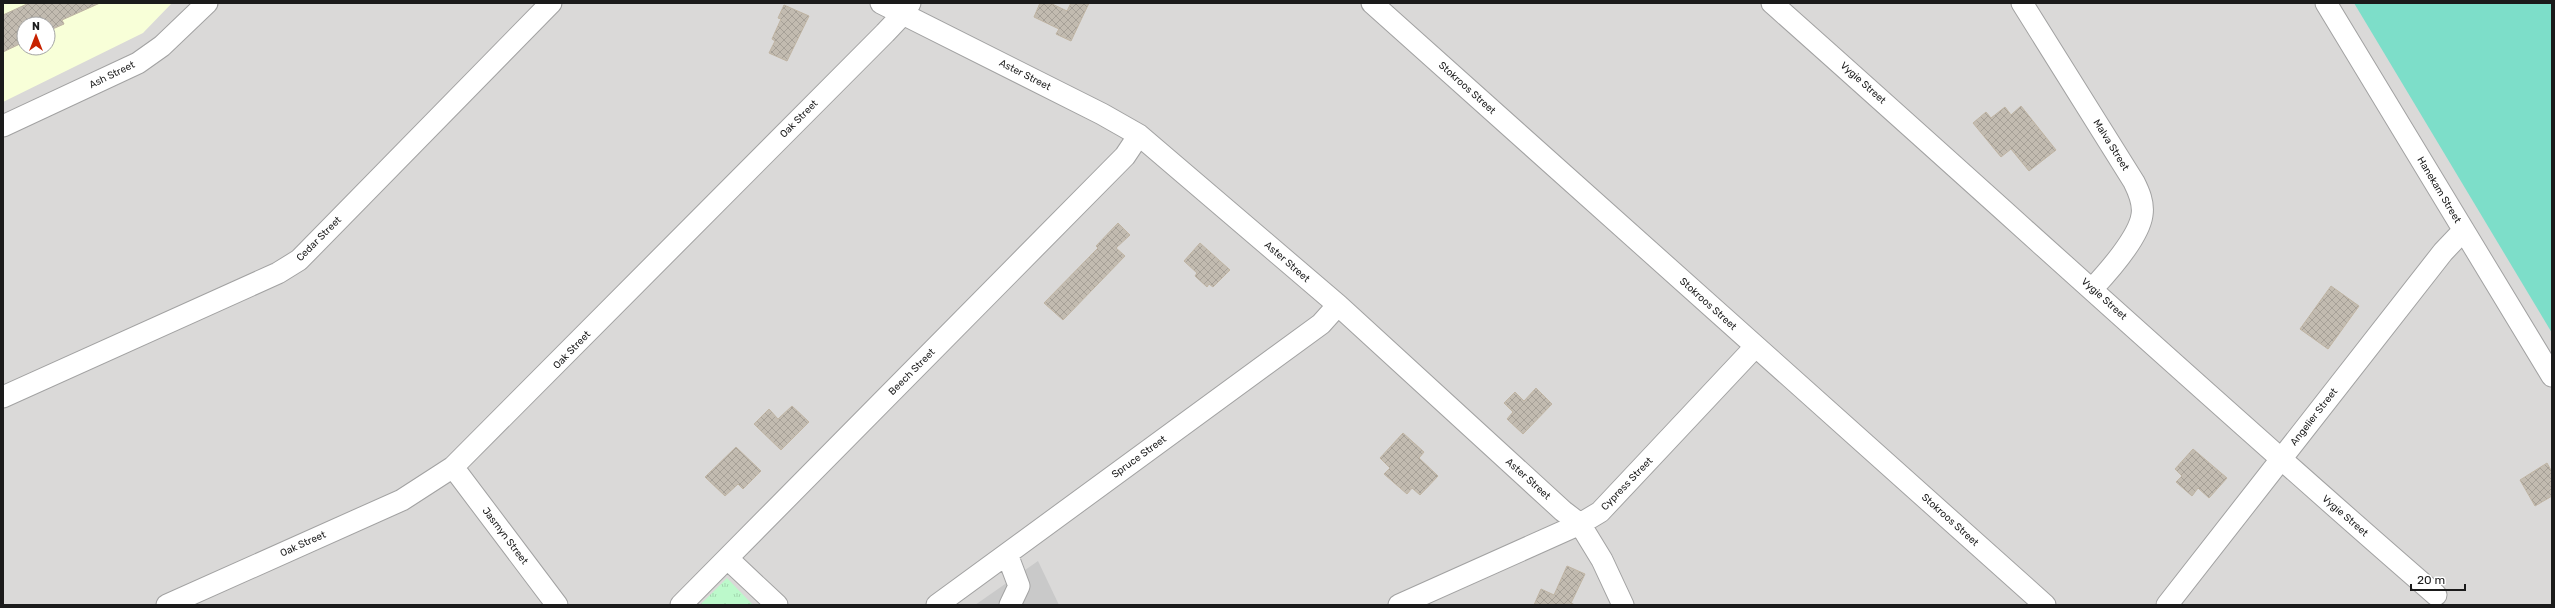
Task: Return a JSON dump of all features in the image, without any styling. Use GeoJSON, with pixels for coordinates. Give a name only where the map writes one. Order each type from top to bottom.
{"type":"FeatureCollection","features":[{"type":"Feature","properties":{"kind":"street","name":"Ash Street"},"geometry":{"type":"LineString","coordinates":[[3,126],[138,63],[167,42],[207,3]]}},
{"type":"Feature","properties":{"kind":"street","name":"Cedar Street"},"geometry":{"type":"LineString","coordinates":[[3,397],[278,274],[299,260],[551,3]]}},
{"type":"Feature","properties":{"kind":"street","name":"Aster Street"},"geometry":{"type":"LineString","coordinates":[[880,3],[907,8],[1139,135],[1338,305],[1563,511],[1580,524],[1602,560],[1623,605]]}},
{"type":"Feature","properties":{"kind":"street","name":"Stokroos Street"},"geometry":{"type":"LineString","coordinates":[[1372,3],[2045,605]]}},
{"type":"Feature","properties":{"kind":"street","name":"Vygie Street"},"geometry":{"type":"LineString","coordinates":[[1772,3],[2093,288],[2281,460],[2436,595]]}},
{"type":"Feature","properties":{"kind":"street","name":"Malva Street"},"geometry":{"type":"LineString","coordinates":[[2022,3],[2134,182],[2142,206],[2138,227],[2106,274],[2093,288]]}},
{"type":"Feature","properties":{"kind":"street","name":"Hanekam Street"},"geometry":{"type":"LineString","coordinates":[[2326,3],[2552,376]]}},
{"type":"Feature","properties":{"kind":"street","name":"Oak Street"},"geometry":{"type":"LineString","coordinates":[[167,605],[402,500],[454,467],[907,8]]}},
{"type":"Feature","properties":{"kind":"street","name":"Beech Street"},"geometry":{"type":"LineString","coordinates":[[681,605],[1125,156],[1139,135]]}},
{"type":"Feature","properties":{"kind":"street","name":"Angelier Street"},"geometry":{"type":"LineString","coordinates":[[2167,605],[2438,258],[2463,231]]}},
{"type":"Feature","properties":{"kind":"street","name":"Spruce Street"},"geometry":{"type":"LineString","coordinates":[[937,605],[1321,324],[1338,305]]}},
{"type":"Feature","properties":{"kind":"street","name":"Cypress Street"},"geometry":{"type":"LineString","coordinates":[[1399,605],[1580,524],[1600,512],[1622,491],[1756,346]]}},
{"type":"Feature","properties":{"kind":"street","name":"Jasmyn Street"},"geometry":{"type":"LineString","coordinates":[[454,467],[557,605]]}},
{"type":"Feature","properties":{"kind":"street"},"geometry":{"type":"LineString","coordinates":[[1007,554],[1019,586],[1010,605]]}},
{"type":"Feature","properties":{"kind":"street"},"geometry":{"type":"LineString","coordinates":[[728,559],[777,605]]}},
{"type":"Feature","properties":{"kind":"shaded area"},"geometry":{"type":"Polygon","coordinates":[[[3,3],[2552,3],[2552,605],[3,605],[3,3]]]}},
{"type":"Feature","properties":{"kind":"shaded area"},"geometry":{"type":"Polygon","coordinates":[[[3,3],[172,3],[143,33],[3,102],[3,3]]]}},
{"type":"Feature","properties":{"kind":"shaded area"},"geometry":{"type":"Polygon","coordinates":[[[2354,3],[2552,3],[2552,333],[2354,3]]]}},
{"type":"Feature","properties":{"kind":"shaded area"},"geometry":{"type":"Polygon","coordinates":[[[1038,561],[1059,605],[975,605],[1038,561]]]}},
{"type":"Feature","properties":{"kind":"green space"},"geometry":{"type":"Polygon","coordinates":[[[727,578],[753,605],[700,605],[727,578]]]}},
{"type":"Feature","properties":{"kind":"building"},"geometry":{"type":"Polygon","coordinates":[[[29,3],[100,3],[62,20],[64,24],[56,28],[56,16],[16,16],[16,46],[3,52],[3,15],[29,3]]]}},
{"type":"Feature","properties":{"kind":"building"},"geometry":{"type":"Polygon","coordinates":[[[1040,3],[1050,3],[1067,11],[1071,3],[1089,3],[1071,41],[1056,34],[1059,29],[1034,17],[1040,3]]]}},
{"type":"Feature","properties":{"kind":"building"},"geometry":{"type":"Polygon","coordinates":[[[784,5],[809,16],[787,61],[769,53],[775,41],[772,39],[781,19],[778,18],[784,5]]]}},
{"type":"Feature","properties":{"kind":"building"},"geometry":{"type":"Polygon","coordinates":[[[2021,106],[2056,150],[2029,171],[2011,149],[2001,157],[1973,123],[1986,112],[1991,118],[2005,107],[2011,115],[2021,106]]]}},
{"type":"Feature","properties":{"kind":"building"},"geometry":{"type":"Polygon","coordinates":[[[1118,223],[1130,235],[1116,248],[1125,256],[1063,320],[1044,303],[1098,248],[1096,246],[1118,223]]]}},
{"type":"Feature","properties":{"kind":"building"},"geometry":{"type":"Polygon","coordinates":[[[1200,243],[1230,270],[1213,287],[1209,284],[1207,287],[1195,276],[1197,273],[1184,261],[1200,243]]]}},
{"type":"Feature","properties":{"kind":"building"},"geometry":{"type":"Polygon","coordinates":[[[2331,286],[2359,306],[2328,349],[2300,329],[2331,286]]]}},
{"type":"Feature","properties":{"kind":"building"},"geometry":{"type":"Polygon","coordinates":[[[1536,388],[1552,404],[1523,434],[1507,419],[1513,412],[1504,403],[1515,392],[1524,401],[1536,388]]]}},
{"type":"Feature","properties":{"kind":"building"},"geometry":{"type":"Polygon","coordinates":[[[792,406],[809,422],[781,450],[754,424],[769,409],[778,419],[792,406]]]}},
{"type":"Feature","properties":{"kind":"building"},"geometry":{"type":"Polygon","coordinates":[[[1403,433],[1424,452],[1419,458],[1438,476],[1420,495],[1412,488],[1407,494],[1384,474],[1390,468],[1380,458],[1403,433]]]}},
{"type":"Feature","properties":{"kind":"building"},"geometry":{"type":"Polygon","coordinates":[[[736,447],[761,471],[743,489],[738,484],[725,496],[705,477],[736,447]]]}},
{"type":"Feature","properties":{"kind":"building"},"geometry":{"type":"Polygon","coordinates":[[[2193,449],[2227,478],[2209,498],[2198,488],[2192,496],[2176,482],[2182,476],[2175,469],[2193,449]]]}},
{"type":"Feature","properties":{"kind":"building"},"geometry":{"type":"Polygon","coordinates":[[[2547,463],[2552,472],[2552,496],[2535,506],[2520,480],[2547,463]]]}},
{"type":"Feature","properties":{"kind":"building"},"geometry":{"type":"Polygon","coordinates":[[[1567,566],[1585,574],[1571,603],[1575,605],[1534,605],[1541,589],[1554,595],[1567,566]]]}}]}
